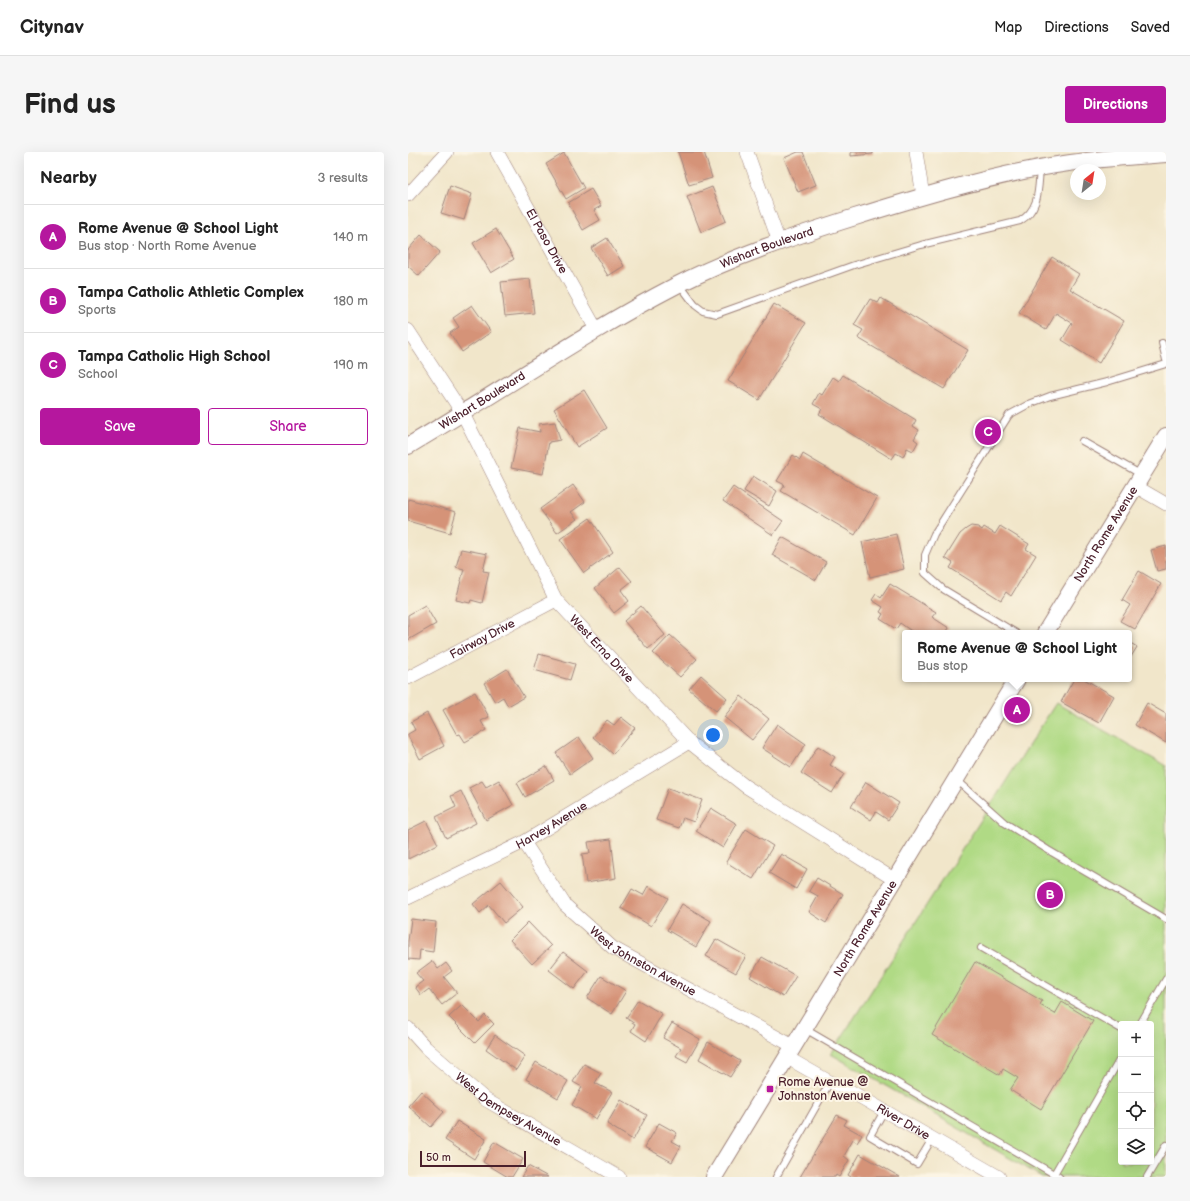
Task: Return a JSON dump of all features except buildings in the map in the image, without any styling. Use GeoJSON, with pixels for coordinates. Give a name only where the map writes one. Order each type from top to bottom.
{"type":"FeatureCollection","features":[{"type":"Feature","properties":{"kind":"street"},"geometry":{"type":"LineString","coordinates":[[408,195],[447,152]]}},
{"type":"Feature","properties":{"kind":"street","name":"El Paso Drive"},"geometry":{"type":"LineString","coordinates":[[497,152],[596,329]]}},
{"type":"Feature","properties":{"kind":"street"},"geometry":{"type":"LineString","coordinates":[[747,152],[779,242]]}},
{"type":"Feature","properties":{"kind":"street"},"geometry":{"type":"LineString","coordinates":[[916,152],[923,196]]}},
{"type":"Feature","properties":{"kind":"street","name":"Wishart Boulevard"},"geometry":{"type":"LineString","coordinates":[[408,446],[463,414],[596,329],[679,284],[732,260],[819,228],[923,196],[1012,174],[1093,156],[1166,154]]}},
{"type":"Feature","properties":{"kind":"street","name":"West Erna Drive"},"geometry":{"type":"LineString","coordinates":[[408,330],[463,414],[556,600],[689,742],[745,786],[895,880]]}},
{"type":"Feature","properties":{"kind":"street","name":"North Rome Avenue"},"geometry":{"type":"LineString","coordinates":[[1047,630],[1166,436]]}},
{"type":"Feature","properties":{"kind":"street"},"geometry":{"type":"LineString","coordinates":[[1138,481],[1166,504]]}},
{"type":"Feature","properties":{"kind":"street","name":"Fairway Drive"},"geometry":{"type":"LineString","coordinates":[[408,678],[556,600]]}},
{"type":"Feature","properties":{"kind":"street","name":"North Rome Avenue"},"geometry":{"type":"LineString","coordinates":[[714,1177],[1015,682]]}},
{"type":"Feature","properties":{"kind":"street","name":"Harvey Avenue"},"geometry":{"type":"LineString","coordinates":[[408,898],[524,842],[689,742]]}},
{"type":"Feature","properties":{"kind":"street","name":"West Johnston Avenue"},"geometry":{"type":"LineString","coordinates":[[524,842],[565,905],[613,948],[790,1052]]}},
{"type":"Feature","properties":{"kind":"street","name":"West Dempsey Avenue"},"geometry":{"type":"LineString","coordinates":[[408,1028],[426,1048],[486,1100],[619,1177]]}},
{"type":"Feature","properties":{"kind":"street","name":"River Drive"},"geometry":{"type":"LineString","coordinates":[[790,1052],[830,1082],[850,1091],[999,1177]]}},
{"type":"Feature","properties":{"kind":"lane"},"geometry":{"type":"LineString","coordinates":[[679,284],[695,306],[703,311],[717,314],[854,266],[928,243],[1020,221],[1028,216],[1037,203],[1040,168]]}},
{"type":"Feature","properties":{"kind":"lane"},"geometry":{"type":"LineString","coordinates":[[1162,343],[1166,360]]}},
{"type":"Feature","properties":{"kind":"lane"},"geometry":{"type":"LineString","coordinates":[[1011,630],[943,589],[925,573],[925,555],[934,534],[1009,415],[1029,404],[1050,396],[1107,382],[1166,364]]}},
{"type":"Feature","properties":{"kind":"lane"},"geometry":{"type":"LineString","coordinates":[[1082,441],[1138,481]]}},
{"type":"Feature","properties":{"kind":"lane"},"geometry":{"type":"LineString","coordinates":[[956,779],[1005,824],[1166,919]]}},
{"type":"Feature","properties":{"kind":"lane"},"geometry":{"type":"LineString","coordinates":[[981,948],[1118,1027]]}},
{"type":"Feature","properties":{"kind":"lane"},"geometry":{"type":"LineString","coordinates":[[1142,1021],[1166,979]]}},
{"type":"Feature","properties":{"kind":"lane"},"geometry":{"type":"LineString","coordinates":[[804,1029],[1056,1175],[1118,1062]]}},
{"type":"Feature","properties":{"kind":"lane"},"geometry":{"type":"LineString","coordinates":[[776,1177],[830,1082]]}},
{"type":"Feature","properties":{"kind":"lane"},"geometry":{"type":"LineString","coordinates":[[884,1111],[870,1136],[917,1164],[932,1138]]}},
{"type":"Feature","properties":{"kind":"lane"},"geometry":{"type":"LineString","coordinates":[[1147,1177],[1166,1145]]}},
{"type":"Feature","properties":{"kind":"green space"},"geometry":{"type":"Polygon","coordinates":[[[1056,703],[1166,766],[1166,1177],[1042,1177],[831,1054],[1056,703]]]}},
{"type":"Feature","properties":{"kind":"place","name":"Tampa Catholic High School"},"geometry":{"type":"Point","coordinates":[988,432]}},
{"type":"Feature","properties":{"kind":"place","name":"Rome Avenue @ School Light"},"geometry":{"type":"Point","coordinates":[1017,710]}},
{"type":"Feature","properties":{"kind":"place","name":"Tampa Catholic Athletic Complex"},"geometry":{"type":"Point","coordinates":[1050,895]}},
{"type":"Feature","properties":{"kind":"place","name":"Rome Avenue @ Johnston Avenue"},"geometry":{"type":"Point","coordinates":[770,1089]}}]}
